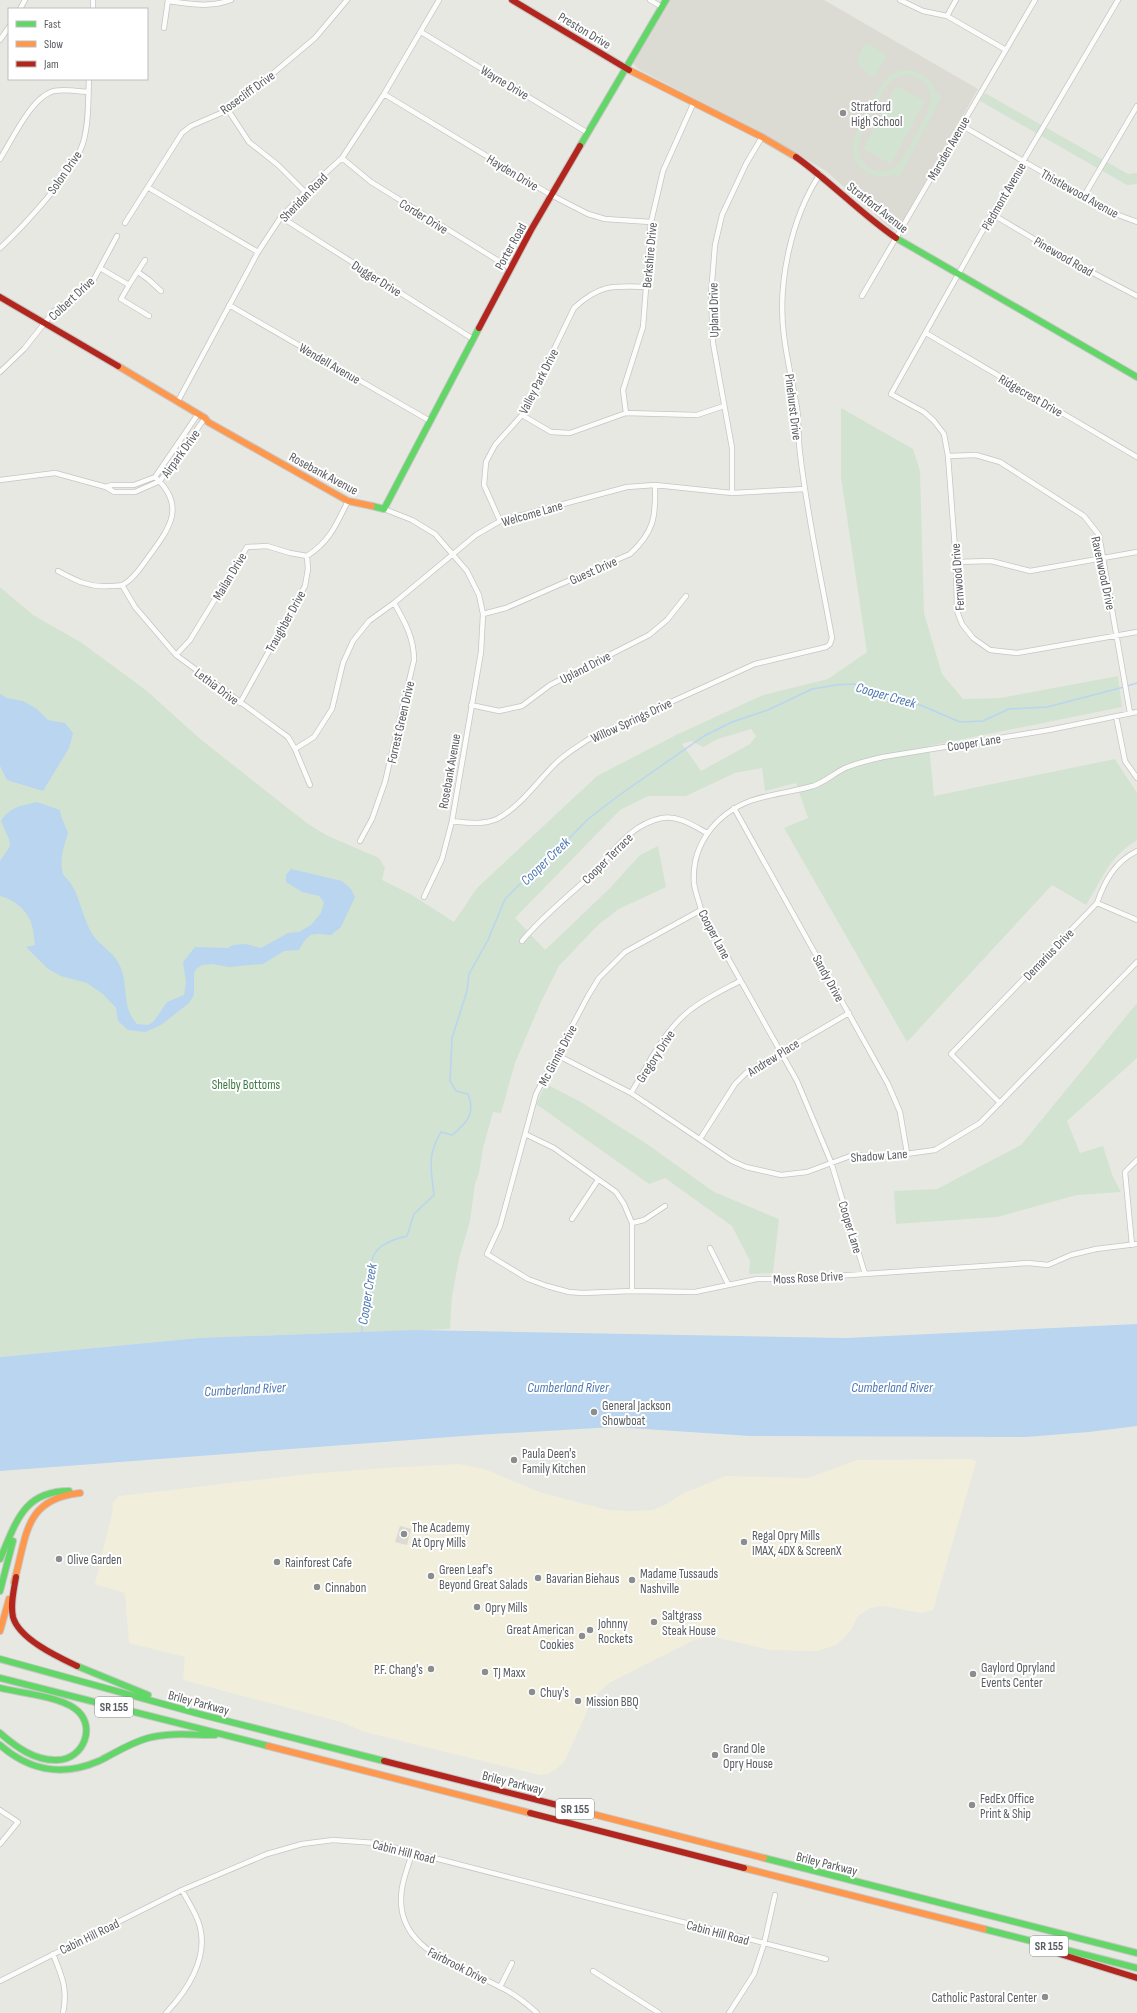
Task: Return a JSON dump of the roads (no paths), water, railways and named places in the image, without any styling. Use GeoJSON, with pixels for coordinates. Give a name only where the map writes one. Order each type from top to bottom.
{"type":"FeatureCollection","features":[{"type":"Feature","properties":{"kind":"main road","name":"Preston Drive"},"geometry":{"type":"LineString","coordinates":[[512,0],[626,68]]}},
{"type":"Feature","properties":{"kind":"main road","name":"Porter Road"},"geometry":{"type":"LineString","coordinates":[[384,509],[510,268],[551,195],[666,0]]}},
{"type":"Feature","properties":{"kind":"main road","name":"Stratford Avenue"},"geometry":{"type":"LineString","coordinates":[[626,68],[762,137],[820,174],[880,227],[896,238],[1137,377]]}},
{"type":"Feature","properties":{"kind":"main road","name":"Rosebank Avenue"},"geometry":{"type":"LineString","coordinates":[[0,298],[178,401],[205,418],[208,422],[348,501],[384,509]]}},
{"type":"Feature","properties":{"kind":"main road"},"geometry":{"type":"LineString","coordinates":[[0,1559],[19,1519],[35,1497],[54,1490],[80,1493],[52,1499],[38,1510],[28,1528],[16,1577],[0,1631]]}},
{"type":"Feature","properties":{"kind":"main road"},"geometry":{"type":"LineString","coordinates":[[30,1502],[38,1510]]}},
{"type":"Feature","properties":{"kind":"main road"},"geometry":{"type":"LineString","coordinates":[[0,1591],[19,1519]]}},
{"type":"Feature","properties":{"kind":"main road"},"geometry":{"type":"LineString","coordinates":[[16,1577],[12,1609],[18,1628],[30,1640],[72,1663],[109,1679],[203,1715]]}},
{"type":"Feature","properties":{"kind":"main road","name":"Briley Parkway"},"geometry":{"type":"LineString","coordinates":[[2,1659],[203,1715],[1137,1953]]}},
{"type":"Feature","properties":{"kind":"main road","name":"Briley Parkway"},"geometry":{"type":"LineString","coordinates":[[0,1678],[1137,1968]]}},
{"type":"Feature","properties":{"kind":"main road"},"geometry":{"type":"LineString","coordinates":[[0,1688],[74,1708],[83,1717],[87,1734],[85,1743],[75,1756],[55,1760],[27,1752],[10,1742],[0,1733]]}},
{"type":"Feature","properties":{"kind":"main road"},"geometry":{"type":"LineString","coordinates":[[0,1745],[12,1757],[35,1768],[74,1769],[97,1761],[148,1738],[177,1734],[228,1735]]}},
{"type":"Feature","properties":{"kind":"main road"},"geometry":{"type":"LineString","coordinates":[[960,1924],[1137,1978]]}},
{"type":"Feature","properties":{"kind":"main road"},"geometry":{"type":"LineString","coordinates":[[1078,1937],[1137,1950]]}},
{"type":"Feature","properties":{"kind":"street"},"geometry":{"type":"LineString","coordinates":[[164,28],[168,1],[206,6],[218,5],[231,0]]}},
{"type":"Feature","properties":{"kind":"street","name":"Rosecliff Drive"},"geometry":{"type":"LineString","coordinates":[[125,223],[149,188],[182,133],[191,126],[228,110],[315,38],[347,0]]}},
{"type":"Feature","properties":{"kind":"street","name":"Sheridan Road"},"geometry":{"type":"LineString","coordinates":[[178,401],[258,252],[281,217],[305,192],[342,158],[384,94],[439,0]]}},
{"type":"Feature","properties":{"kind":"street"},"geometry":{"type":"LineString","coordinates":[[650,0],[662,7]]}},
{"type":"Feature","properties":{"kind":"street"},"geometry":{"type":"LineString","coordinates":[[900,0],[923,11],[947,16],[1006,50]]}},
{"type":"Feature","properties":{"kind":"street"},"geometry":{"type":"LineString","coordinates":[[947,16],[956,0]]}},
{"type":"Feature","properties":{"kind":"street","name":"Marsden Avenue"},"geometry":{"type":"LineString","coordinates":[[862,296],[1035,0]]}},
{"type":"Feature","properties":{"kind":"street","name":"Piedmont Avenue"},"geometry":{"type":"LineString","coordinates":[[891,394],[958,273],[1118,0]]}},
{"type":"Feature","properties":{"kind":"street"},"geometry":{"type":"LineString","coordinates":[[0,40],[8,28]]}},
{"type":"Feature","properties":{"kind":"street","name":"Wayne Drive"},"geometry":{"type":"LineString","coordinates":[[421,32],[588,133]]}},
{"type":"Feature","properties":{"kind":"street","name":"Solon Drive"},"geometry":{"type":"LineString","coordinates":[[0,248],[26,223],[77,156],[85,131],[89,80]]}},
{"type":"Feature","properties":{"kind":"street"},"geometry":{"type":"LineString","coordinates":[[0,159],[40,98],[53,91],[60,90],[88,92]]}},
{"type":"Feature","properties":{"kind":"street","name":"Hayden Drive"},"geometry":{"type":"LineString","coordinates":[[384,94],[551,195],[588,214],[605,219],[651,222]]}},
{"type":"Feature","properties":{"kind":"street","name":"Berkshire Drive"},"geometry":{"type":"LineString","coordinates":[[626,413],[623,390],[641,338],[651,222],[664,171],[694,102]]}},
{"type":"Feature","properties":{"kind":"street"},"geometry":{"type":"LineString","coordinates":[[1084,196],[1137,106]]}},
{"type":"Feature","properties":{"kind":"street"},"geometry":{"type":"LineString","coordinates":[[228,110],[249,142],[278,165],[305,192]]}},
{"type":"Feature","properties":{"kind":"street","name":"Thistlewood Avenue"},"geometry":{"type":"LineString","coordinates":[[961,125],[1113,213],[1137,222]]}},
{"type":"Feature","properties":{"kind":"street","name":"Upland Drive"},"geometry":{"type":"LineString","coordinates":[[732,493],[732,448],[713,336],[711,294],[715,245],[722,215],[746,164],[762,137]]}},
{"type":"Feature","properties":{"kind":"street","name":"Corder Drive"},"geometry":{"type":"LineString","coordinates":[[342,158],[371,182],[510,268]]}},
{"type":"Feature","properties":{"kind":"street","name":"Pinehurst Drive"},"geometry":{"type":"LineString","coordinates":[[820,174],[804,201],[797,220],[782,295],[784,336],[797,409],[800,452],[805,489],[832,638],[830,644]]}},
{"type":"Feature","properties":{"kind":"street"},"geometry":{"type":"LineString","coordinates":[[149,188],[258,252]]}},
{"type":"Feature","properties":{"kind":"street","name":"Pinewood Road"},"geometry":{"type":"LineString","coordinates":[[992,214],[1074,263],[1137,296]]}},
{"type":"Feature","properties":{"kind":"street","name":"Dugger Drive"},"geometry":{"type":"LineString","coordinates":[[281,217],[473,339]]}},
{"type":"Feature","properties":{"kind":"street","name":"Colbert Drive"},"geometry":{"type":"LineString","coordinates":[[0,372],[24,349],[54,311],[82,291],[94,279],[116,236]]}},
{"type":"Feature","properties":{"kind":"street"},"geometry":{"type":"LineString","coordinates":[[145,260],[121,299],[149,316]]}},
{"type":"Feature","properties":{"kind":"street"},"geometry":{"type":"LineString","coordinates":[[100,268],[129,285]]}},
{"type":"Feature","properties":{"kind":"street"},"geometry":{"type":"LineString","coordinates":[[138,272],[161,291]]}},
{"type":"Feature","properties":{"kind":"street","name":"Valley Park Drive"},"geometry":{"type":"LineString","coordinates":[[500,521],[484,485],[486,462],[495,445],[522,415],[574,308],[588,295],[612,286],[646,287]]}},
{"type":"Feature","properties":{"kind":"street","name":"Wendell Avenue"},"geometry":{"type":"LineString","coordinates":[[229,305],[430,421]]}},
{"type":"Feature","properties":{"kind":"street","name":"Ridgecrest Drive"},"geometry":{"type":"LineString","coordinates":[[926,333],[1137,457]]}},
{"type":"Feature","properties":{"kind":"street","name":"Fernwood Drive"},"geometry":{"type":"LineString","coordinates":[[891,394],[924,412],[934,421],[944,434],[948,456],[956,562],[957,611],[962,624],[973,638],[990,650],[1017,653],[1137,632]]}},
{"type":"Feature","properties":{"kind":"street"},"geometry":{"type":"LineString","coordinates":[[522,415],[551,432],[570,433],[626,413],[697,415],[724,406]]}},
{"type":"Feature","properties":{"kind":"street","name":"Airpark Drive"},"geometry":{"type":"LineString","coordinates":[[106,487],[112,484],[134,485],[156,476],[198,414]]}},
{"type":"Feature","properties":{"kind":"street","name":"Airpark Drive"},"geometry":{"type":"LineString","coordinates":[[0,480],[55,473],[106,487],[114,492],[135,492],[160,481],[205,418]]}},
{"type":"Feature","properties":{"kind":"street","name":"Ravenwood Drive"},"geometry":{"type":"LineString","coordinates":[[948,456],[976,455],[1000,462],[1084,516],[1099,535],[1130,713]]}},
{"type":"Feature","properties":{"kind":"street"},"geometry":{"type":"LineString","coordinates":[[58,571],[85,585],[101,587],[122,585],[139,570],[168,531],[173,517],[171,500],[156,476]]}},
{"type":"Feature","properties":{"kind":"street","name":"Welcome Lane"},"geometry":{"type":"LineString","coordinates":[[296,749],[314,737],[332,709],[343,663],[353,641],[369,621],[394,603],[476,535],[500,521],[627,486],[655,485],[732,493],[805,489]]}},
{"type":"Feature","properties":{"kind":"street","name":"Guest Drive"},"geometry":{"type":"LineString","coordinates":[[483,614],[506,608],[630,554],[642,543],[653,525],[656,510],[655,485]]}},
{"type":"Feature","properties":{"kind":"street"},"geometry":{"type":"LineString","coordinates":[[307,556],[320,548],[331,535],[348,501]]}},
{"type":"Feature","properties":{"kind":"street","name":"Rosebank Avenue"},"geometry":{"type":"LineString","coordinates":[[384,509],[412,520],[435,534],[453,553],[473,582],[479,594],[483,614],[481,652],[452,821],[442,859],[424,897]]}},
{"type":"Feature","properties":{"kind":"street","name":"Mailan Drive"},"geometry":{"type":"LineString","coordinates":[[176,655],[190,640],[247,547],[267,546],[290,553],[307,556]]}},
{"type":"Feature","properties":{"kind":"street"},"geometry":{"type":"LineString","coordinates":[[956,562],[991,561],[1030,572],[1137,552]]}},
{"type":"Feature","properties":{"kind":"street","name":"Traughber Drive"},"geometry":{"type":"LineString","coordinates":[[240,703],[305,586],[308,569],[307,556]]}},
{"type":"Feature","properties":{"kind":"street","name":"Lethia Drive"},"geometry":{"type":"LineString","coordinates":[[122,585],[135,606],[176,655],[288,737],[296,749],[310,785]]}},
{"type":"Feature","properties":{"kind":"street","name":"Upland Drive"},"geometry":{"type":"LineString","coordinates":[[471,705],[500,711],[522,706],[550,685],[648,635],[667,620],[686,596]]}},
{"type":"Feature","properties":{"kind":"street","name":"Forrest Green Drive"},"geometry":{"type":"LineString","coordinates":[[360,840],[372,819],[384,789],[414,660],[410,631],[394,603]]}},
{"type":"Feature","properties":{"kind":"street","name":"Willow Springs Drive"},"geometry":{"type":"LineString","coordinates":[[452,821],[476,824],[496,819],[508,812],[555,764],[572,750],[589,739],[755,664],[826,647],[830,644]]}},
{"type":"Feature","properties":{"kind":"street"},"geometry":{"type":"LineString","coordinates":[[1130,713],[1137,712]]}},
{"type":"Feature","properties":{"kind":"street","name":"Cooper Lane"},"geometry":{"type":"LineString","coordinates":[[865,1274],[831,1162],[797,1081],[701,910],[694,883],[695,866],[699,848],[707,833],[722,816],[734,808],[751,801],[823,782],[844,769],[875,759],[1049,730],[1130,713]]}},
{"type":"Feature","properties":{"kind":"street"},"geometry":{"type":"LineString","coordinates":[[1116,716],[1125,761],[1137,778]]}},
{"type":"Feature","properties":{"kind":"street","name":"Sandy Drive"},"geometry":{"type":"LineString","coordinates":[[734,808],[888,1084],[900,1112],[907,1153]]}},
{"type":"Feature","properties":{"kind":"street","name":"Cooper Terrace"},"geometry":{"type":"LineString","coordinates":[[522,941],[548,913],[588,878],[626,836],[637,828],[663,818],[681,820],[707,833]]}},
{"type":"Feature","properties":{"kind":"street","name":"Demarius Drive"},"geometry":{"type":"LineString","coordinates":[[1000,1103],[951,1054],[1097,903],[1103,884],[1113,869],[1128,855],[1137,851]]}},
{"type":"Feature","properties":{"kind":"street"},"geometry":{"type":"LineString","coordinates":[[1097,903],[1137,920]]}},
{"type":"Feature","properties":{"kind":"street","name":"Mc Ginnis Drive"},"geometry":{"type":"LineString","coordinates":[[487,1254],[500,1226],[536,1094],[599,978],[620,957],[642,941],[701,910]]}},
{"type":"Feature","properties":{"kind":"street","name":"Shadow Lane"},"geometry":{"type":"LineString","coordinates":[[557,1055],[631,1093],[732,1161],[746,1168],[781,1175],[807,1172],[853,1155],[884,1157],[935,1150],[954,1140],[980,1123],[1137,962]]}},
{"type":"Feature","properties":{"kind":"street","name":"Gregory Drive"},"geometry":{"type":"LineString","coordinates":[[631,1093],[658,1047],[671,1029],[689,1011],[740,980]]}},
{"type":"Feature","properties":{"kind":"street","name":"Andrew Place"},"geometry":{"type":"LineString","coordinates":[[700,1139],[735,1084],[746,1073],[849,1013]]}},
{"type":"Feature","properties":{"kind":"street"},"geometry":{"type":"LineString","coordinates":[[525,1134],[554,1148],[616,1192],[624,1204],[632,1223],[632,1291]]}},
{"type":"Feature","properties":{"kind":"street"},"geometry":{"type":"LineString","coordinates":[[1135,1245],[1125,1172],[1137,1160]]}},
{"type":"Feature","properties":{"kind":"street"},"geometry":{"type":"LineString","coordinates":[[572,1219],[598,1180]]}},
{"type":"Feature","properties":{"kind":"street"},"geometry":{"type":"LineString","coordinates":[[632,1223],[644,1220],[665,1206]]}},
{"type":"Feature","properties":{"kind":"street","name":"Moss Rose Drive"},"geometry":{"type":"LineString","coordinates":[[487,1254],[528,1278],[547,1286],[569,1292],[695,1292],[757,1279],[790,1279],[1028,1263],[1048,1265],[1071,1255],[1096,1249],[1135,1245]]}},
{"type":"Feature","properties":{"kind":"street"},"geometry":{"type":"LineString","coordinates":[[710,1248],[728,1284]]}},
{"type":"Feature","properties":{"kind":"street"},"geometry":{"type":"LineString","coordinates":[[0,1810],[18,1822],[0,1844]]}},
{"type":"Feature","properties":{"kind":"street","name":"Cabin Hill Road"},"geometry":{"type":"LineString","coordinates":[[0,1980],[182,1890],[267,1854],[302,1844],[333,1840],[376,1843],[826,1959]]}},
{"type":"Feature","properties":{"kind":"street","name":"Fairbrook Drive"},"geometry":{"type":"LineString","coordinates":[[412,1853],[402,1888],[403,1917],[408,1929],[417,1941],[433,1955],[500,1987],[537,2013]]}},
{"type":"Feature","properties":{"kind":"street"},"geometry":{"type":"LineString","coordinates":[[166,2013],[187,1987],[196,1971],[201,1948],[200,1927],[182,1890]]}},
{"type":"Feature","properties":{"kind":"street"},"geometry":{"type":"LineString","coordinates":[[729,2013],[754,1974],[764,1944],[775,1895]]}},
{"type":"Feature","properties":{"kind":"street"},"geometry":{"type":"LineString","coordinates":[[53,1954],[63,1977],[65,1988],[63,2013]]}},
{"type":"Feature","properties":{"kind":"street"},"geometry":{"type":"LineString","coordinates":[[500,1987],[512,1963]]}},
{"type":"Feature","properties":{"kind":"street"},"geometry":{"type":"LineString","coordinates":[[593,1970],[659,2013]]}},
{"type":"Feature","properties":{"kind":"water"},"geometry":{"type":"Polygon","coordinates":[[[0,694],[7,698],[23,701],[37,709],[48,720],[65,723],[73,733],[69,748],[43,791],[7,780],[0,766],[0,694]]]}},
{"type":"Feature","properties":{"kind":"water"},"geometry":{"type":"Polygon","coordinates":[[[37,802],[60,810],[68,833],[62,858],[63,874],[75,891],[85,919],[92,933],[115,958],[120,966],[123,973],[129,1010],[137,1024],[148,1025],[154,1021],[167,1002],[184,995],[186,982],[183,962],[195,947],[228,948],[233,945],[246,944],[261,948],[288,933],[299,932],[311,925],[321,913],[324,902],[319,896],[302,892],[286,882],[286,875],[291,869],[342,881],[351,889],[355,897],[341,927],[331,935],[315,934],[309,936],[299,950],[284,951],[263,964],[229,967],[212,964],[202,965],[196,969],[194,974],[194,995],[189,1003],[161,1025],[145,1032],[128,1030],[118,1021],[116,1008],[103,994],[87,983],[61,976],[48,969],[26,947],[35,945],[33,931],[28,915],[20,906],[0,896],[0,861],[10,846],[9,839],[1,821],[4,816],[12,810],[37,802]]]}},
{"type":"Feature","properties":{"kind":"water","name":"Cumberland River"},"geometry":{"type":"Polygon","coordinates":[[[1137,1324],[1137,1426],[1089,1432],[1026,1437],[750,1436],[614,1427],[477,1435],[0,1471],[0,1357],[198,1338],[415,1330],[846,1338],[1137,1324]]]}},
{"type":"Feature","properties":{"kind":"waterway","name":"Cooper Creek"},"geometry":{"type":"LineString","coordinates":[[1127,686],[1137,683]]}},
{"type":"Feature","properties":{"kind":"waterway","name":"Cooper Creek"},"geometry":{"type":"LineString","coordinates":[[362,1334],[363,1307],[368,1292],[370,1270],[374,1254],[385,1244],[407,1236],[414,1214],[434,1195],[431,1162],[434,1148],[441,1132],[452,1135],[466,1122],[469,1117],[471,1107],[468,1094],[456,1091],[450,1081],[452,1038],[467,991],[469,974],[488,940],[505,899],[532,872],[554,854],[587,820],[618,796],[704,736],[732,722],[768,710],[812,689],[853,684],[906,699],[960,722],[983,721],[1009,709],[1047,707],[1124,687]]}},
{"type":"Feature","properties":{"kind":"place","name":"Stratford High School"},"geometry":{"type":"Point","coordinates":[843,113]}},
{"type":"Feature","properties":{"kind":"place","name":"General Jackson Showboat"},"geometry":{"type":"Point","coordinates":[594,1412]}},
{"type":"Feature","properties":{"kind":"place","name":"Paula Deen's Family Kitchen"},"geometry":{"type":"Point","coordinates":[514,1460]}},
{"type":"Feature","properties":{"kind":"place","name":"The Academy At Opry Mills"},"geometry":{"type":"Point","coordinates":[404,1534]}},
{"type":"Feature","properties":{"kind":"place","name":"Regal Opry Mills IMAX, 4DX & ScreenX"},"geometry":{"type":"Point","coordinates":[744,1542]}},
{"type":"Feature","properties":{"kind":"place","name":"Olive Garden"},"geometry":{"type":"Point","coordinates":[59,1559]}},
{"type":"Feature","properties":{"kind":"place","name":"Rainforest Cafe"},"geometry":{"type":"Point","coordinates":[277,1562]}},
{"type":"Feature","properties":{"kind":"place","name":"Green Leaf's Beyond Great Salads"},"geometry":{"type":"Point","coordinates":[431,1576]}},
{"type":"Feature","properties":{"kind":"place","name":"Bavarian Biehaus"},"geometry":{"type":"Point","coordinates":[538,1578]}},
{"type":"Feature","properties":{"kind":"place","name":"Madame Tussauds Nashville"},"geometry":{"type":"Point","coordinates":[632,1580]}},
{"type":"Feature","properties":{"kind":"place","name":"Cinnabon"},"geometry":{"type":"Point","coordinates":[317,1587]}},
{"type":"Feature","properties":{"kind":"place","name":"Opry Mills"},"geometry":{"type":"Point","coordinates":[477,1607]}},
{"type":"Feature","properties":{"kind":"place","name":"Saltgrass Steak House"},"geometry":{"type":"Point","coordinates":[654,1622]}},
{"type":"Feature","properties":{"kind":"place","name":"Johnny Rockets"},"geometry":{"type":"Point","coordinates":[590,1630]}},
{"type":"Feature","properties":{"kind":"place","name":"Great American Cookies"},"geometry":{"type":"Point","coordinates":[582,1636]}},
{"type":"Feature","properties":{"kind":"place","name":"P.F. Chang's"},"geometry":{"type":"Point","coordinates":[431,1669]}},
{"type":"Feature","properties":{"kind":"place","name":"TJ Maxx"},"geometry":{"type":"Point","coordinates":[485,1672]}},
{"type":"Feature","properties":{"kind":"place","name":"Gaylord Opryland Events Center"},"geometry":{"type":"Point","coordinates":[973,1674]}},
{"type":"Feature","properties":{"kind":"place","name":"Chuy's"},"geometry":{"type":"Point","coordinates":[532,1692]}},
{"type":"Feature","properties":{"kind":"place","name":"Mission BBQ"},"geometry":{"type":"Point","coordinates":[578,1701]}},
{"type":"Feature","properties":{"kind":"place","name":"Grand Ole Opry House"},"geometry":{"type":"Point","coordinates":[715,1755]}},
{"type":"Feature","properties":{"kind":"place","name":"FedEx Office Print & Ship"},"geometry":{"type":"Point","coordinates":[972,1805]}},
{"type":"Feature","properties":{"kind":"place","name":"Catholic Pastoral Center"},"geometry":{"type":"Point","coordinates":[1045,1997]}},
{"type":"Feature","properties":{"kind":"park label","name":"Shelby Bottoms"},"geometry":{"type":"Point","coordinates":[246,1084]}}]}
